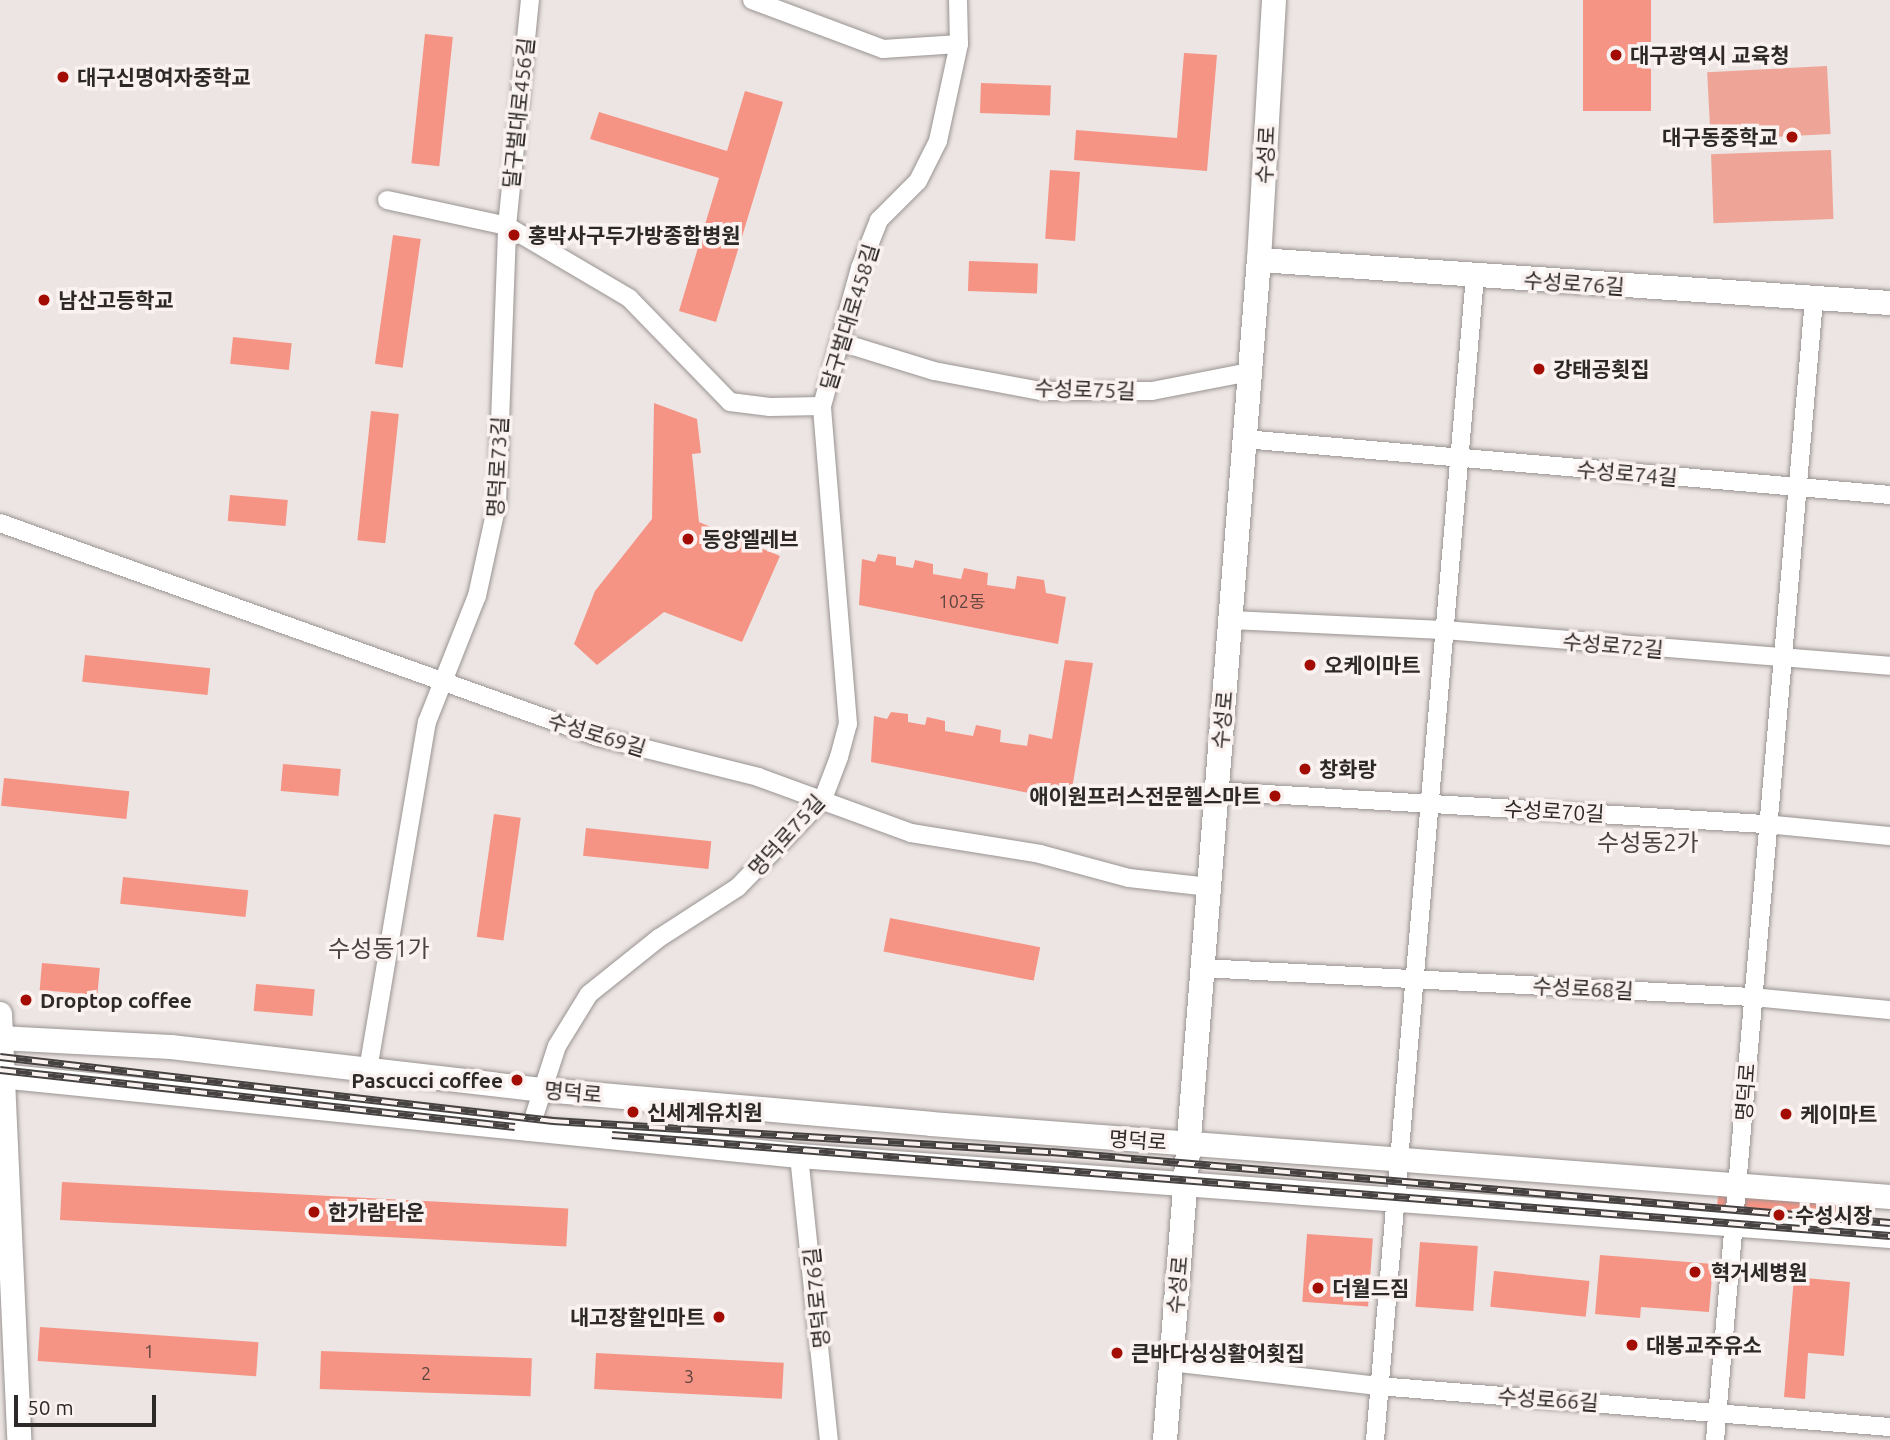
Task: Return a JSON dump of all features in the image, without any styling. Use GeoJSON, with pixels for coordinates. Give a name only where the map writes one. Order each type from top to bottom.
{"type":"FeatureCollection","features":[{"type":"Feature","properties":{"kind":"main road","name":"수성로"},"geometry":{"type":"LineString","coordinates":[[1165,1440],[1259,260],[1274,0]]}},
{"type":"Feature","properties":{"kind":"main road","name":"수성로76길"},"geometry":{"type":"LineString","coordinates":[[1259,260],[1890,303]]}},
{"type":"Feature","properties":{"kind":"main road","name":"명덕로"},"geometry":{"type":"LineString","coordinates":[[1,1030],[544,1090],[1188,1144],[1890,1197]]}},
{"type":"Feature","properties":{"kind":"main road"},"geometry":{"type":"LineString","coordinates":[[1,1030],[19,1436]]}},
{"type":"Feature","properties":{"kind":"main road","name":"명덕로"},"geometry":{"type":"LineString","coordinates":[[2,1076],[529,1132],[799,1156],[1736,1222],[1890,1236]]}},
{"type":"Feature","properties":{"kind":"main road"},"geometry":{"type":"LineString","coordinates":[[0,1414],[1,1420],[19,1436]]}},
{"type":"Feature","properties":{"kind":"street","name":"달구벌대로456길"},"geometry":{"type":"LineString","coordinates":[[507,226],[530,0]]}},
{"type":"Feature","properties":{"kind":"street"},"geometry":{"type":"LineString","coordinates":[[752,0],[883,49],[959,44]]}},
{"type":"Feature","properties":{"kind":"street","name":"달구벌대로458길"},"geometry":{"type":"LineString","coordinates":[[822,406],[879,220],[918,181],[938,141],[959,44],[958,0]]}},
{"type":"Feature","properties":{"kind":"street"},"geometry":{"type":"LineString","coordinates":[[387,200],[507,226],[629,298],[730,402],[770,407],[822,406]]}},
{"type":"Feature","properties":{"kind":"street","name":"명덕로73길"},"geometry":{"type":"LineString","coordinates":[[369,1070],[427,722],[440,680],[477,596],[498,504],[507,226]]}},
{"type":"Feature","properties":{"kind":"street"},"geometry":{"type":"LineString","coordinates":[[1375,1440],[1426,803],[1475,276]]}},
{"type":"Feature","properties":{"kind":"street"},"geometry":{"type":"LineString","coordinates":[[1752,997],[1765,824],[1783,659],[1814,299]]}},
{"type":"Feature","properties":{"kind":"street","name":"수성로75길"},"geometry":{"type":"LineString","coordinates":[[840,342],[934,371],[1041,391],[1152,391],[1250,372]]}},
{"type":"Feature","properties":{"kind":"street","name":"명덕로75길"},"geometry":{"type":"LineString","coordinates":[[529,1132],[566,1027],[589,994],[659,938],[738,887],[822,799],[848,724],[822,406]]}},
{"type":"Feature","properties":{"kind":"street","name":"수성로74길"},"geometry":{"type":"LineString","coordinates":[[1244,439],[1890,495]]}},
{"type":"Feature","properties":{"kind":"street","name":"수성로69길"},"geometry":{"type":"LineString","coordinates":[[0,523],[598,737],[758,777],[911,833],[1040,854],[1129,878],[1209,887]]}},
{"type":"Feature","properties":{"kind":"street","name":"수성로72길"},"geometry":{"type":"LineString","coordinates":[[1230,620],[1444,630],[1890,666]]}},
{"type":"Feature","properties":{"kind":"street","name":"수성로70길"},"geometry":{"type":"LineString","coordinates":[[1216,791],[1765,824],[1890,836]]}},
{"type":"Feature","properties":{"kind":"street","name":"수성로68길"},"geometry":{"type":"LineString","coordinates":[[1202,968],[1752,997],[1890,1010]]}},
{"type":"Feature","properties":{"kind":"street","name":"명덕로"},"geometry":{"type":"LineString","coordinates":[[1736,1222],[1752,997]]}},
{"type":"Feature","properties":{"kind":"street","name":"명덕로76길"},"geometry":{"type":"LineString","coordinates":[[799,1156],[829,1440]]}},
{"type":"Feature","properties":{"kind":"street"},"geometry":{"type":"LineString","coordinates":[[1715,1440],[1736,1222]]}},
{"type":"Feature","properties":{"kind":"street","name":"수성로66길"},"geometry":{"type":"LineString","coordinates":[[1171,1362],[1378,1386],[1717,1411],[1890,1427]]}},
{"type":"Feature","properties":{"kind":"shaded area"},"geometry":{"type":"Polygon","coordinates":[[[1827,66],[1831,134],[1711,140],[1707,72],[1827,66]]]}},
{"type":"Feature","properties":{"kind":"shaded area"},"geometry":{"type":"Polygon","coordinates":[[[1831,150],[1833,219],[1713,223],[1711,154],[1831,150]]]}},
{"type":"Feature","properties":{"kind":"building","name":"대구광역시 교육청"},"geometry":{"type":"Polygon","coordinates":[[[1583,0],[1651,0],[1651,111],[1583,111],[1583,0]]]}},
{"type":"Feature","properties":{"kind":"building"},"geometry":{"type":"Polygon","coordinates":[[[425,34],[453,37],[439,166],[411,163],[425,34]]]}},
{"type":"Feature","properties":{"kind":"building"},"geometry":{"type":"Polygon","coordinates":[[[1184,53],[1217,55],[1207,171],[1074,160],[1076,130],[1177,138],[1184,53]]]}},
{"type":"Feature","properties":{"kind":"building"},"geometry":{"type":"Polygon","coordinates":[[[981,83],[1051,85],[1050,115],[980,113],[981,83]]]}},
{"type":"Feature","properties":{"kind":"building"},"geometry":{"type":"Polygon","coordinates":[[[745,91],[783,102],[716,322],[679,311],[719,178],[590,139],[599,112],[727,151],[745,91]]]}},
{"type":"Feature","properties":{"kind":"building"},"geometry":{"type":"Polygon","coordinates":[[[1050,170],[1080,172],[1075,241],[1045,239],[1050,170]]]}},
{"type":"Feature","properties":{"kind":"building"},"geometry":{"type":"Polygon","coordinates":[[[393,235],[421,239],[403,368],[375,364],[393,235]]]}},
{"type":"Feature","properties":{"kind":"building"},"geometry":{"type":"Polygon","coordinates":[[[969,261],[1038,263],[1037,293],[968,291],[969,261]]]}},
{"type":"Feature","properties":{"kind":"building"},"geometry":{"type":"Polygon","coordinates":[[[233,337],[292,343],[289,370],[230,364],[233,337]]]}},
{"type":"Feature","properties":{"kind":"building","name":"동양엘레브"},"geometry":{"type":"Polygon","coordinates":[[[654,403],[697,419],[701,453],[692,454],[699,522],[780,556],[742,642],[664,612],[597,665],[574,644],[595,591],[652,519],[654,403]]]}},
{"type":"Feature","properties":{"kind":"building"},"geometry":{"type":"Polygon","coordinates":[[[371,411],[399,414],[385,543],[357,540],[371,411]]]}},
{"type":"Feature","properties":{"kind":"building"},"geometry":{"type":"Polygon","coordinates":[[[230,495],[288,500],[286,526],[228,521],[230,495]]]}},
{"type":"Feature","properties":{"kind":"building"},"geometry":{"type":"Polygon","coordinates":[[[878,554],[896,557],[896,565],[913,568],[915,560],[933,564],[933,574],[961,579],[964,568],[988,573],[987,585],[1015,589],[1017,576],[1044,580],[1046,593],[1066,597],[1058,644],[859,605],[862,559],[875,562],[878,554]]]}},
{"type":"Feature","properties":{"kind":"building"},"geometry":{"type":"Polygon","coordinates":[[[85,655],[210,668],[207,695],[82,682],[85,655]]]}},
{"type":"Feature","properties":{"kind":"building"},"geometry":{"type":"Polygon","coordinates":[[[1065,660],[1093,663],[1070,801],[871,762],[874,716],[887,719],[891,712],[908,714],[908,722],[925,725],[927,717],[945,721],[945,731],[973,736],[976,725],[1001,730],[1000,742],[1027,746],[1029,734],[1052,739],[1065,660]]]}},
{"type":"Feature","properties":{"kind":"building"},"geometry":{"type":"Polygon","coordinates":[[[283,764],[341,769],[338,796],[281,791],[283,764]]]}},
{"type":"Feature","properties":{"kind":"building"},"geometry":{"type":"Polygon","coordinates":[[[4,778],[129,791],[126,819],[1,806],[4,778]]]}},
{"type":"Feature","properties":{"kind":"building"},"geometry":{"type":"Polygon","coordinates":[[[494,814],[521,818],[503,941],[477,937],[494,814]]]}},
{"type":"Feature","properties":{"kind":"building"},"geometry":{"type":"Polygon","coordinates":[[[586,828],[711,841],[708,869],[583,856],[586,828]]]}},
{"type":"Feature","properties":{"kind":"building"},"geometry":{"type":"Polygon","coordinates":[[[123,877],[248,890],[245,917],[120,904],[123,877]]]}},
{"type":"Feature","properties":{"kind":"building"},"geometry":{"type":"Polygon","coordinates":[[[890,918],[1040,947],[1034,981],[884,951],[890,918]]]}},
{"type":"Feature","properties":{"kind":"building"},"geometry":{"type":"Polygon","coordinates":[[[42,963],[100,968],[97,995],[40,990],[42,963]]]}},
{"type":"Feature","properties":{"kind":"building"},"geometry":{"type":"Polygon","coordinates":[[[256,984],[315,989],[312,1016],[254,1011],[256,984]]]}},
{"type":"Feature","properties":{"kind":"building"},"geometry":{"type":"Polygon","coordinates":[[[1719,1181],[1849,1190],[1846,1235],[1716,1226],[1719,1181]]]}},
{"type":"Feature","properties":{"kind":"building","name":"한가람타운"},"geometry":{"type":"Polygon","coordinates":[[[62,1182],[568,1209],[566,1246],[60,1220],[62,1182]]]}},
{"type":"Feature","properties":{"kind":"building"},"geometry":{"type":"Polygon","coordinates":[[[1307,1234],[1373,1239],[1368,1306],[1302,1302],[1307,1234]]]}},
{"type":"Feature","properties":{"kind":"building"},"geometry":{"type":"Polygon","coordinates":[[[1420,1242],[1478,1246],[1473,1311],[1415,1307],[1420,1242]]]}},
{"type":"Feature","properties":{"kind":"building"},"geometry":{"type":"Polygon","coordinates":[[[1600,1255],[1713,1264],[1709,1312],[1641,1307],[1640,1318],[1595,1314],[1600,1255]]]}},
{"type":"Feature","properties":{"kind":"building"},"geometry":{"type":"Polygon","coordinates":[[[1494,1271],[1589,1281],[1586,1317],[1490,1307],[1494,1271]]]}},
{"type":"Feature","properties":{"kind":"building"},"geometry":{"type":"Polygon","coordinates":[[[1794,1277],[1850,1282],[1844,1356],[1808,1353],[1805,1399],[1784,1397],[1794,1277]]]}},
{"type":"Feature","properties":{"kind":"building"},"geometry":{"type":"Polygon","coordinates":[[[40,1327],[258,1342],[256,1376],[38,1361],[40,1327]]]}},
{"type":"Feature","properties":{"kind":"building"},"geometry":{"type":"Polygon","coordinates":[[[321,1351],[532,1358],[531,1396],[320,1389],[321,1351]]]}},
{"type":"Feature","properties":{"kind":"building"},"geometry":{"type":"Polygon","coordinates":[[[596,1353],[784,1363],[782,1399],[594,1389],[596,1353]]]}},
{"type":"Feature","properties":{"kind":"railway"},"geometry":{"type":"LineString","coordinates":[[0,1057],[553,1121],[1051,1152],[1890,1223]]}},
{"type":"Feature","properties":{"kind":"railway"},"geometry":{"type":"LineString","coordinates":[[0,1070],[515,1127]]}},
{"type":"Feature","properties":{"kind":"railway"},"geometry":{"type":"LineString","coordinates":[[612,1135],[1890,1236]]}},
{"type":"Feature","properties":{"kind":"place","name":"대구광역시 교육청"},"geometry":{"type":"Point","coordinates":[1616,55]}},
{"type":"Feature","properties":{"kind":"place","name":"대구신명여자중학교"},"geometry":{"type":"Point","coordinates":[63,77]}},
{"type":"Feature","properties":{"kind":"place","name":"대구동중학교"},"geometry":{"type":"Point","coordinates":[1792,137]}},
{"type":"Feature","properties":{"kind":"place","name":"홍박사구두가방종합병원"},"geometry":{"type":"Point","coordinates":[514,235]}},
{"type":"Feature","properties":{"kind":"place","name":"남산고등학교"},"geometry":{"type":"Point","coordinates":[44,300]}},
{"type":"Feature","properties":{"kind":"place","name":"강태공횟집"},"geometry":{"type":"Point","coordinates":[1539,369]}},
{"type":"Feature","properties":{"kind":"place","name":"동양엘레브"},"geometry":{"type":"Point","coordinates":[688,539]}},
{"type":"Feature","properties":{"kind":"place","name":"오케이마트"},"geometry":{"type":"Point","coordinates":[1310,665]}},
{"type":"Feature","properties":{"kind":"place","name":"창화랑"},"geometry":{"type":"Point","coordinates":[1305,769]}},
{"type":"Feature","properties":{"kind":"place","name":"애이원프러스전문헬스마트"},"geometry":{"type":"Point","coordinates":[1275,796]}},
{"type":"Feature","properties":{"kind":"place","name":"Droptop coffee"},"geometry":{"type":"Point","coordinates":[26,1000]}},
{"type":"Feature","properties":{"kind":"place","name":"Pascucci coffee"},"geometry":{"type":"Point","coordinates":[517,1080]}},
{"type":"Feature","properties":{"kind":"place","name":"신세계유치원"},"geometry":{"type":"Point","coordinates":[633,1112]}},
{"type":"Feature","properties":{"kind":"place","name":"케이마트"},"geometry":{"type":"Point","coordinates":[1786,1114]}},
{"type":"Feature","properties":{"kind":"place","name":"한가람타운"},"geometry":{"type":"Point","coordinates":[314,1212]}},
{"type":"Feature","properties":{"kind":"place","name":"수성시장"},"geometry":{"type":"Point","coordinates":[1779,1215]}},
{"type":"Feature","properties":{"kind":"place","name":"혁거세병원"},"geometry":{"type":"Point","coordinates":[1695,1272]}},
{"type":"Feature","properties":{"kind":"place","name":"더월드짐"},"geometry":{"type":"Point","coordinates":[1318,1288]}},
{"type":"Feature","properties":{"kind":"place","name":"내고장할인마트"},"geometry":{"type":"Point","coordinates":[719,1317]}},
{"type":"Feature","properties":{"kind":"place","name":"대봉교주유소"},"geometry":{"type":"Point","coordinates":[1632,1345]}},
{"type":"Feature","properties":{"kind":"place","name":"큰바다싱싱활어횟집"},"geometry":{"type":"Point","coordinates":[1117,1353]}},
{"type":"Feature","properties":{"kind":"district","name":"수성동2가"},"geometry":{"type":"Point","coordinates":[1648,843]}},
{"type":"Feature","properties":{"kind":"district","name":"수성동1가"},"geometry":{"type":"Point","coordinates":[379,949]}}]}
